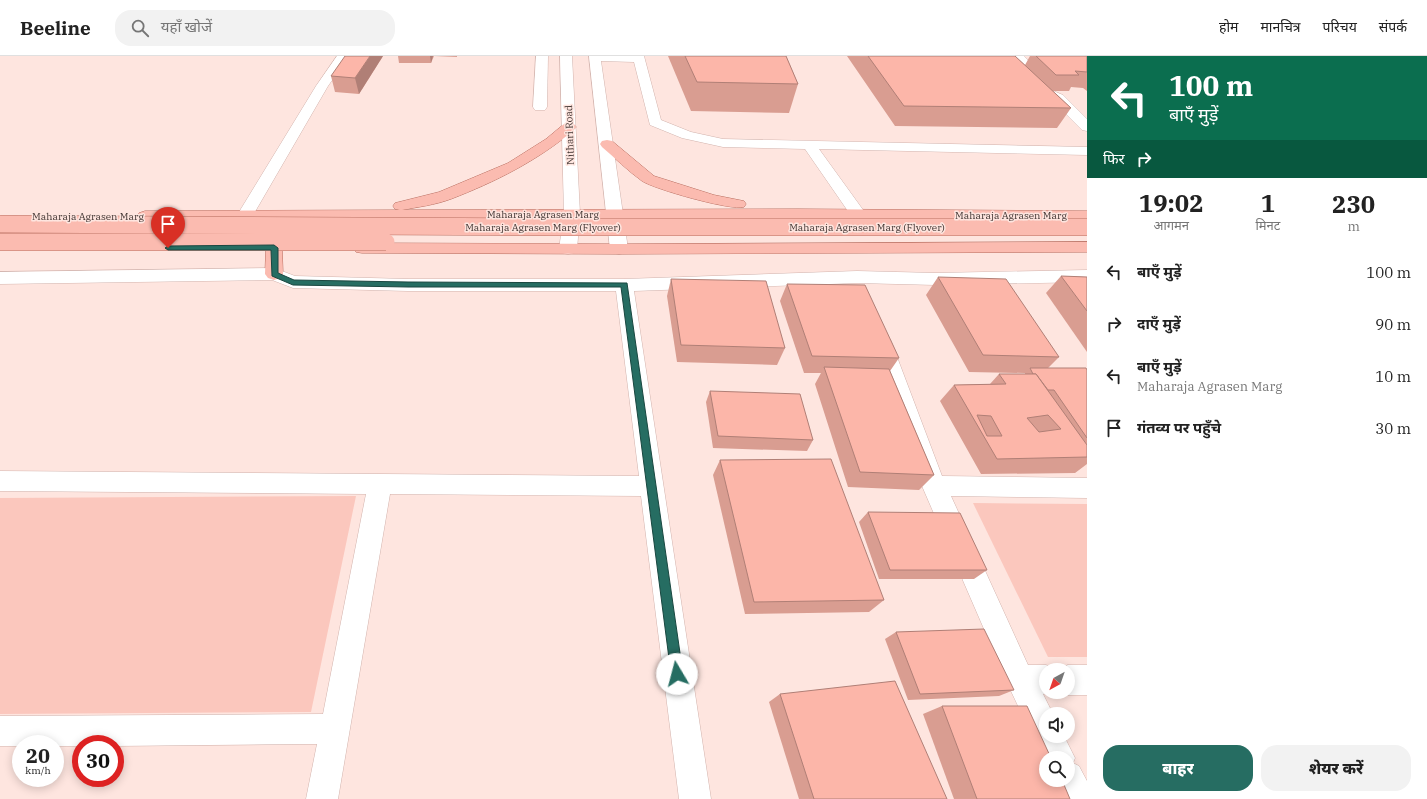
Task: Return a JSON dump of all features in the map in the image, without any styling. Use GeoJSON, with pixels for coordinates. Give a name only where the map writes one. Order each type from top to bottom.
{"type":"FeatureCollection","features":[{"type":"Feature","properties":{"kind":"main road"},"geometry":{"type":"LineString","coordinates":[[363,215],[451,193],[513,166],[551,142],[569,127]]}},
{"type":"Feature","properties":{"kind":"main road"},"geometry":{"type":"LineString","coordinates":[[607,144],[649,178],[710,199],[798,214]]}},
{"type":"Feature","properties":{"kind":"main road","name":"Maharaja Agrasen Marg"},"geometry":{"type":"LineString","coordinates":[[0,216],[572,214],[1087,216]]}},
{"type":"Feature","properties":{"kind":"main road","name":"Maharaja Agrasen Marg (Flyover)"},"geometry":{"type":"LineString","coordinates":[[0,224],[550,227],[1087,227]]}},
{"type":"Feature","properties":{"kind":"main road","name":"Maharaja Agrasen Marg (Flyover)"},"geometry":{"type":"LineString","coordinates":[[0,242],[1087,242]]}},
{"type":"Feature","properties":{"kind":"main road"},"geometry":{"type":"LineString","coordinates":[[0,249],[1087,247]]}},
{"type":"Feature","properties":{"kind":"main road"},"geometry":{"type":"LineString","coordinates":[[274,248],[274,274]]}},
{"type":"Feature","properties":{"kind":"street"},"geometry":{"type":"LineString","coordinates":[[244,216],[322,86],[343,56]]}},
{"type":"Feature","properties":{"kind":"street"},"geometry":{"type":"LineString","coordinates":[[540,106],[542,56]]}},
{"type":"Feature","properties":{"kind":"street","name":"Nithari Road"},"geometry":{"type":"LineString","coordinates":[[566,56],[572,214],[568,248]]}},
{"type":"Feature","properties":{"kind":"street"},"geometry":{"type":"LineString","coordinates":[[1017,56],[1024,62],[1019,71],[1047,93],[1058,98],[1087,127]]}},
{"type":"Feature","properties":{"kind":"street"},"geometry":{"type":"LineString","coordinates":[[619,249],[595,57],[638,58],[655,122],[687,134],[723,143],[1087,151]]}},
{"type":"Feature","properties":{"kind":"street"},"geometry":{"type":"LineString","coordinates":[[809,145],[858,214]]}},
{"type":"Feature","properties":{"kind":"street"},"geometry":{"type":"LineString","coordinates":[[0,278],[274,274],[293,282],[408,285],[624,285],[857,277],[936,278],[1087,276]]}},
{"type":"Feature","properties":{"kind":"street"},"geometry":{"type":"LineString","coordinates":[[857,277],[865,298]]}},
{"type":"Feature","properties":{"kind":"street"},"geometry":{"type":"LineString","coordinates":[[624,285],[695,799]]}},
{"type":"Feature","properties":{"kind":"street"},"geometry":{"type":"LineString","coordinates":[[875,326],[934,486],[1033,679],[1040,707]]}},
{"type":"Feature","properties":{"kind":"street"},"geometry":{"type":"LineString","coordinates":[[0,481],[651,486]]}},
{"type":"Feature","properties":{"kind":"street"},"geometry":{"type":"LineString","coordinates":[[322,799],[380,485]]}},
{"type":"Feature","properties":{"kind":"street"},"geometry":{"type":"LineString","coordinates":[[934,486],[1087,488]]}},
{"type":"Feature","properties":{"kind":"street"},"geometry":{"type":"LineString","coordinates":[[1075,680],[1087,680]]}},
{"type":"Feature","properties":{"kind":"street"},"geometry":{"type":"LineString","coordinates":[[0,731],[335,729]]}},
{"type":"Feature","properties":{"kind":"street"},"geometry":{"type":"LineString","coordinates":[[1073,787],[1079,799]]}},
{"type":"Feature","properties":{"kind":"shaded area"},"geometry":{"type":"Polygon","coordinates":[[[356,496],[311,712],[0,714],[0,498],[356,496]]]}},
{"type":"Feature","properties":{"kind":"shaded area"},"geometry":{"type":"Polygon","coordinates":[[[973,503],[1087,504],[1087,657],[1048,657],[973,503]]]}},
{"type":"Feature","properties":{"kind":"building"},"geometry":{"type":"Polygon","coordinates":[[[345,56],[370,56],[355,78],[331,76],[345,56]]]}},
{"type":"Feature","properties":{"kind":"building"},"geometry":{"type":"Polygon","coordinates":[[[685,56],[786,56],[798,84],[697,82],[685,56]]]}},
{"type":"Feature","properties":{"kind":"building"},"geometry":{"type":"Polygon","coordinates":[[[868,56],[1015,56],[1071,108],[904,106],[868,56]]]}},
{"type":"Feature","properties":{"kind":"building"},"geometry":{"type":"Polygon","coordinates":[[[1036,56],[1087,56],[1087,72],[1075,71],[1079,75],[1056,75],[1036,56]]]}},
{"type":"Feature","properties":{"kind":"building"},"geometry":{"type":"Polygon","coordinates":[[[1061,276],[1087,277],[1087,311],[1061,276]]]}},
{"type":"Feature","properties":{"kind":"building"},"geometry":{"type":"Polygon","coordinates":[[[938,277],[1006,279],[1059,357],[983,355],[938,277]]]}},
{"type":"Feature","properties":{"kind":"building"},"geometry":{"type":"Polygon","coordinates":[[[671,279],[766,281],[785,348],[681,345],[671,279]]]}},
{"type":"Feature","properties":{"kind":"building"},"geometry":{"type":"Polygon","coordinates":[[[787,284],[865,285],[899,358],[812,356],[787,284]]]}},
{"type":"Feature","properties":{"kind":"building"},"geometry":{"type":"Polygon","coordinates":[[[824,367],[889,369],[934,475],[860,472],[824,367]]]}},
{"type":"Feature","properties":{"kind":"building"},"geometry":{"type":"Polygon","coordinates":[[[1030,368],[1086,368],[1087,438],[1054,390],[1048,390],[1036,374],[1033,374],[1030,368]]]}},
{"type":"Feature","properties":{"kind":"building"},"geometry":{"type":"Polygon","coordinates":[[[999,374],[1036,374],[1087,445],[1087,457],[997,459],[954,385],[1006,384],[999,374]],[[977,415],[987,436],[1002,436],[991,416],[977,415]],[[1048,415],[1027,418],[1039,432],[1061,429],[1048,415]]]}},
{"type":"Feature","properties":{"kind":"building"},"geometry":{"type":"Polygon","coordinates":[[[710,391],[800,394],[813,440],[718,436],[710,391]]]}},
{"type":"Feature","properties":{"kind":"building"},"geometry":{"type":"Polygon","coordinates":[[[831,459],[884,600],[754,602],[720,460],[831,459]]]}},
{"type":"Feature","properties":{"kind":"building"},"geometry":{"type":"Polygon","coordinates":[[[868,512],[960,513],[987,570],[890,570],[868,512]]]}},
{"type":"Feature","properties":{"kind":"building"},"geometry":{"type":"Polygon","coordinates":[[[984,629],[1014,690],[920,694],[896,632],[984,629]]]}},
{"type":"Feature","properties":{"kind":"building"},"geometry":{"type":"Polygon","coordinates":[[[895,681],[947,799],[814,799],[780,694],[895,681]]]}},
{"type":"Feature","properties":{"kind":"building"},"geometry":{"type":"Polygon","coordinates":[[[942,706],[1027,706],[1039,732],[1039,743],[1044,743],[1048,751],[1039,751],[1039,787],[1065,787],[1070,799],[977,799],[942,706]]]}},
{"type":"Feature","properties":{"kind":"route"},"geometry":{"type":"LineString","coordinates":[[168,248],[274,248],[274,274],[293,282],[408,285],[624,285],[677,674]]}}]}
